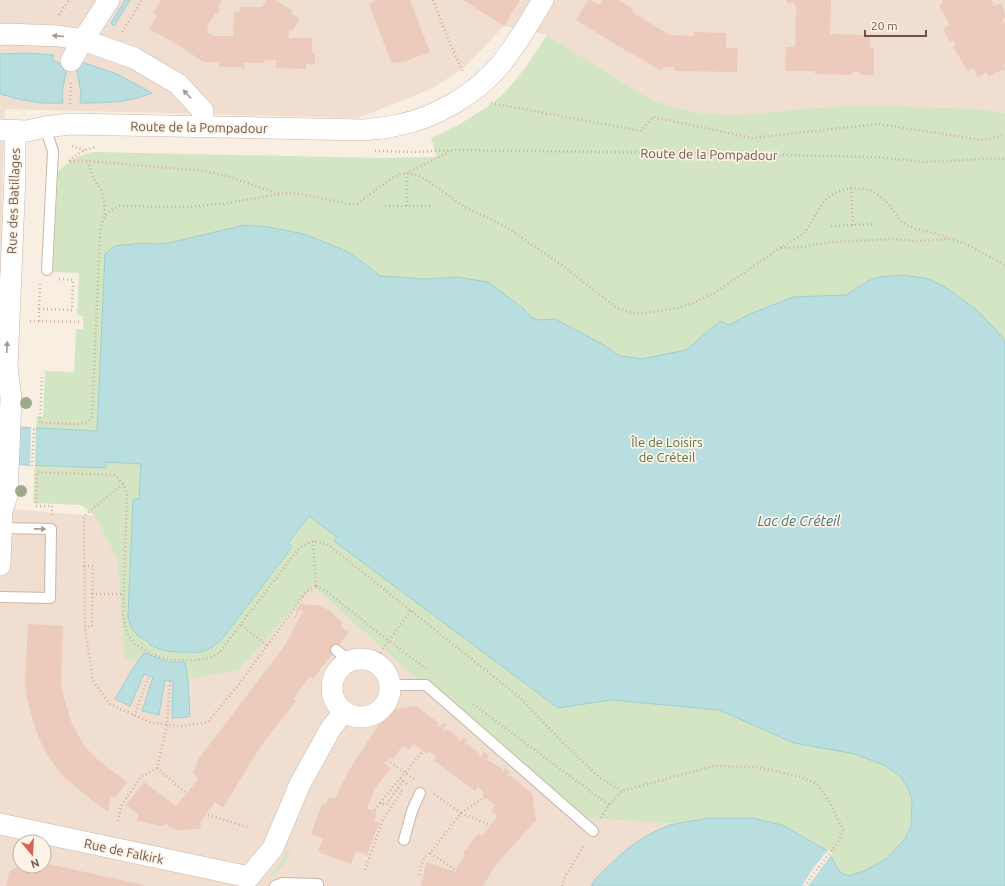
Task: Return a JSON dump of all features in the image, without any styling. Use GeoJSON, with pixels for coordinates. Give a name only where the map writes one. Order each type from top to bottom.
{"type":"FeatureCollection","features":[{"type":"Feature","properties":{"kind":"street"},"geometry":{"type":"LineString","coordinates":[[71,61],[109,0]]}},
{"type":"Feature","properties":{"kind":"street","name":"Route de la Pompadour"},"geometry":{"type":"LineString","coordinates":[[7,131],[27,131],[70,124],[362,130],[399,125],[420,119],[443,109],[468,94],[486,79],[500,65],[512,49],[543,0]]}},
{"type":"Feature","properties":{"kind":"street"},"geometry":{"type":"LineString","coordinates":[[0,35],[60,36],[83,40],[134,58],[178,84],[203,111],[202,127]]}},
{"type":"Feature","properties":{"kind":"street","name":"Rue des Batillages"},"geometry":{"type":"LineString","coordinates":[[0,565],[1,516],[7,496],[11,398],[4,385],[7,367],[7,196],[15,176],[7,131]]}},
{"type":"Feature","properties":{"kind":"street"},"geometry":{"type":"LineString","coordinates":[[342,656],[354,660],[364,659],[376,664],[382,668],[388,678],[390,684],[389,695],[383,707],[376,713],[359,718],[353,717],[338,707],[333,698],[331,686],[334,677],[340,668],[342,656]]}},
{"type":"Feature","properties":{"kind":"street"},"geometry":{"type":"LineString","coordinates":[[251,882],[273,848],[300,784],[331,728],[344,712]]}},
{"type":"Feature","properties":{"kind":"street","name":"Rue de Falkirk"},"geometry":{"type":"LineString","coordinates":[[0,824],[251,882]]}},
{"type":"Feature","properties":{"kind":"lane"},"geometry":{"type":"LineString","coordinates":[[45,127],[52,151],[47,270]]}},
{"type":"Feature","properties":{"kind":"lane"},"geometry":{"type":"LineString","coordinates":[[0,597],[50,598],[52,529],[1,516]]}},
{"type":"Feature","properties":{"kind":"lane"},"geometry":{"type":"LineString","coordinates":[[390,684],[426,684],[592,831]]}},
{"type":"Feature","properties":{"kind":"lane"},"geometry":{"type":"LineString","coordinates":[[404,840],[412,811],[425,792]]}},
{"type":"Feature","properties":{"kind":"lane"},"geometry":{"type":"LineString","coordinates":[[275,886],[283,883],[318,884]]}},
{"type":"Feature","properties":{"kind":"path"},"geometry":{"type":"LineString","coordinates":[[56,21],[69,0]]}},
{"type":"Feature","properties":{"kind":"path"},"geometry":{"type":"LineString","coordinates":[[118,37],[142,0]]}},
{"type":"Feature","properties":{"kind":"path"},"geometry":{"type":"LineString","coordinates":[[434,0],[462,71]]}},
{"type":"Feature","properties":{"kind":"path"},"geometry":{"type":"LineString","coordinates":[[488,102],[641,130],[653,117],[752,138],[878,124],[983,140],[1005,135]]}},
{"type":"Feature","properties":{"kind":"path"},"geometry":{"type":"LineString","coordinates":[[42,377],[40,422],[81,424],[88,422],[92,417],[101,224],[105,215],[111,210],[120,206],[186,207],[290,193],[348,204],[357,204],[392,178],[400,174],[407,173],[453,150]]}},
{"type":"Feature","properties":{"kind":"path","name":"Route de la Pompadour"},"geometry":{"type":"LineString","coordinates":[[413,152],[453,150],[686,153],[877,157],[925,162],[1005,159]]}},
{"type":"Feature","properties":{"kind":"path"},"geometry":{"type":"LineString","coordinates":[[69,161],[87,161],[205,171],[230,177],[279,194]]}},
{"type":"Feature","properties":{"kind":"path"},"geometry":{"type":"LineString","coordinates":[[87,161],[95,181],[103,195],[105,215]]}},
{"type":"Feature","properties":{"kind":"path"},"geometry":{"type":"LineString","coordinates":[[407,173],[407,206]]}},
{"type":"Feature","properties":{"kind":"path"},"geometry":{"type":"LineString","coordinates":[[407,173],[419,176],[466,208],[506,227],[559,263],[617,308],[632,313],[665,311],[693,303],[716,292],[800,236],[806,231],[822,204],[830,196],[839,191],[851,188],[873,192],[882,198],[889,204],[899,219],[906,225],[938,234],[970,246],[1005,266]]}},
{"type":"Feature","properties":{"kind":"path"},"geometry":{"type":"LineString","coordinates":[[851,188],[853,225]]}},
{"type":"Feature","properties":{"kind":"path"},"geometry":{"type":"LineString","coordinates":[[385,206],[431,206]]}},
{"type":"Feature","properties":{"kind":"path"},"geometry":{"type":"LineString","coordinates":[[831,226],[874,224]]}},
{"type":"Feature","properties":{"kind":"path"},"geometry":{"type":"LineString","coordinates":[[780,248],[801,247],[831,242],[895,239],[915,241],[952,239]]}},
{"type":"Feature","properties":{"kind":"path"},"geometry":{"type":"LineString","coordinates":[[39,321],[40,279]]}},
{"type":"Feature","properties":{"kind":"path"},"geometry":{"type":"LineString","coordinates":[[39,309],[72,310],[73,280],[53,279]]}},
{"type":"Feature","properties":{"kind":"path"},"geometry":{"type":"LineString","coordinates":[[27,321],[80,322]]}},
{"type":"Feature","properties":{"kind":"path"},"geometry":{"type":"LineString","coordinates":[[32,466],[34,428]]}},
{"type":"Feature","properties":{"kind":"path"},"geometry":{"type":"LineString","coordinates":[[52,515],[52,506],[36,506],[37,472],[114,475],[123,484],[127,494],[123,594],[123,615],[127,633],[135,644],[152,654],[172,660],[195,660],[208,658],[219,653],[299,548],[313,541],[327,544],[518,696],[566,746],[599,777],[622,791]]}},
{"type":"Feature","properties":{"kind":"path"},"geometry":{"type":"LineString","coordinates":[[123,484],[84,516],[86,628],[93,681],[110,704],[152,723],[181,726],[208,722],[268,646],[306,592],[316,586]]}},
{"type":"Feature","properties":{"kind":"path"},"geometry":{"type":"LineString","coordinates":[[313,541],[316,586]]}},
{"type":"Feature","properties":{"kind":"path"},"geometry":{"type":"LineString","coordinates":[[84,566],[93,566],[92,626],[86,628]]}},
{"type":"Feature","properties":{"kind":"path"},"geometry":{"type":"LineString","coordinates":[[316,586],[327,592],[433,674]]}},
{"type":"Feature","properties":{"kind":"path"},"geometry":{"type":"LineString","coordinates":[[92,594],[123,594]]}},
{"type":"Feature","properties":{"kind":"path"},"geometry":{"type":"LineString","coordinates":[[376,664],[381,652],[411,610]]}},
{"type":"Feature","properties":{"kind":"path"},"geometry":{"type":"LineString","coordinates":[[241,625],[268,646]]}},
{"type":"Feature","properties":{"kind":"path"},"geometry":{"type":"LineString","coordinates":[[134,716],[149,676]]}},
{"type":"Feature","properties":{"kind":"path"},"geometry":{"type":"LineString","coordinates":[[118,822],[122,806],[142,777],[157,768],[167,725],[170,681]]}},
{"type":"Feature","properties":{"kind":"path"},"geometry":{"type":"LineString","coordinates":[[471,702],[609,805]]}},
{"type":"Feature","properties":{"kind":"path"},"geometry":{"type":"LineString","coordinates":[[374,811],[422,751]]}},
{"type":"Feature","properties":{"kind":"path"},"geometry":{"type":"LineString","coordinates":[[387,760],[417,781]]}},
{"type":"Feature","properties":{"kind":"path"},"geometry":{"type":"LineString","coordinates":[[562,886],[565,877],[592,831],[609,805],[622,791],[713,766],[756,767],[801,777],[817,784],[832,805],[843,830],[839,841],[805,886]]}},
{"type":"Feature","properties":{"kind":"path"},"geometry":{"type":"LineString","coordinates":[[157,768],[185,792]]}},
{"type":"Feature","properties":{"kind":"path"},"geometry":{"type":"LineString","coordinates":[[380,802],[386,804],[404,781]]}},
{"type":"Feature","properties":{"kind":"path"},"geometry":{"type":"LineString","coordinates":[[365,870],[383,819],[402,791],[398,788]]}},
{"type":"Feature","properties":{"kind":"path"},"geometry":{"type":"LineString","coordinates":[[425,792],[460,813],[490,825]]}},
{"type":"Feature","properties":{"kind":"path"},"geometry":{"type":"LineString","coordinates":[[419,876],[423,860],[460,813],[485,797]]}},
{"type":"Feature","properties":{"kind":"path"},"geometry":{"type":"LineString","coordinates":[[208,815],[247,827]]}},
{"type":"Feature","properties":{"kind":"path"},"geometry":{"type":"LineString","coordinates":[[430,853],[456,871]]}},
{"type":"Feature","properties":{"kind":"shaded area"},"geometry":{"type":"Polygon","coordinates":[[[0,0],[1005,0],[1005,113],[976,109],[866,105],[812,108],[740,115],[720,115],[696,112],[670,106],[653,100],[547,35],[504,26],[464,68],[433,88],[358,118],[5,109],[0,274],[0,0]]]}},
{"type":"Feature","properties":{"kind":"shaded area"},"geometry":{"type":"Polygon","coordinates":[[[0,416],[13,509],[95,516],[118,562],[124,658],[239,670],[313,586],[571,817],[677,824],[831,856],[808,886],[0,886],[0,416]]]}},
{"type":"Feature","properties":{"kind":"green space","name":"Lac de Créteil"},"geometry":{"type":"Polygon","coordinates":[[[547,35],[653,100],[670,106],[696,112],[720,115],[740,115],[812,108],[866,105],[976,109],[1005,113],[1005,886],[808,886],[830,856],[677,824],[571,817],[313,586],[239,670],[191,678],[124,658],[118,562],[95,516],[81,505],[33,503],[37,416],[43,417],[45,371],[74,372],[76,329],[83,329],[83,316],[77,315],[79,273],[53,272],[58,172],[62,168],[79,157],[94,152],[381,158],[437,157],[431,138],[460,124],[493,103],[508,89],[525,68],[547,35]]]}},
{"type":"Feature","properties":{"kind":"green space"},"geometry":{"type":"Polygon","coordinates":[[[291,851],[281,868],[273,876],[271,876],[270,874],[280,864],[286,852],[291,851]]]}},
{"type":"Feature","properties":{"kind":"water"},"geometry":{"type":"Polygon","coordinates":[[[125,0],[130,0],[114,26],[111,23],[125,0]]]}},
{"type":"Feature","properties":{"kind":"water"},"geometry":{"type":"Polygon","coordinates":[[[25,53],[54,55],[52,59],[67,68],[62,92],[63,103],[42,103],[22,100],[0,94],[0,54],[25,53]]]}},
{"type":"Feature","properties":{"kind":"water"},"geometry":{"type":"Polygon","coordinates":[[[79,61],[117,74],[152,93],[125,101],[80,103],[81,93],[76,66],[79,61]]]}},
{"type":"Feature","properties":{"kind":"water","name":"Lac de Créteil"},"geometry":{"type":"Polygon","coordinates":[[[244,225],[268,227],[304,234],[346,251],[380,276],[424,279],[457,277],[488,282],[524,309],[531,317],[539,320],[555,319],[602,344],[620,356],[642,359],[686,350],[720,321],[729,325],[752,313],[793,297],[846,295],[868,281],[878,277],[904,275],[929,279],[945,287],[977,310],[1005,340],[1005,886],[591,886],[597,877],[628,848],[648,835],[669,825],[709,818],[753,818],[782,825],[828,851],[840,872],[848,876],[864,871],[886,859],[904,840],[911,826],[912,800],[908,788],[900,776],[886,766],[855,754],[794,743],[719,710],[611,700],[558,708],[334,541],[337,537],[309,516],[288,543],[292,547],[222,639],[215,645],[198,652],[172,652],[150,645],[149,642],[137,635],[130,625],[128,616],[133,499],[139,499],[141,464],[106,462],[106,468],[0,464],[0,426],[97,431],[105,254],[115,246],[142,243],[169,243],[244,225]]]}},
{"type":"Feature","properties":{"kind":"water"},"geometry":{"type":"Polygon","coordinates":[[[144,653],[169,662],[185,662],[188,680],[190,717],[172,718],[173,681],[165,680],[159,715],[142,711],[153,677],[144,674],[130,706],[115,699],[133,668],[144,653]]]}},
{"type":"Feature","properties":{"kind":"pier"},"geometry":{"type":"Polygon","coordinates":[[[31,426],[36,427],[35,466],[30,466],[31,426]]]}},
{"type":"Feature","properties":{"kind":"pier"},"geometry":{"type":"Polygon","coordinates":[[[829,849],[832,854],[808,886],[802,886],[814,867],[829,849]]]}},
{"type":"Feature","properties":{"kind":"building"},"geometry":{"type":"Polygon","coordinates":[[[161,0],[222,0],[218,8],[221,9],[217,15],[215,14],[207,26],[209,28],[207,32],[214,36],[233,36],[234,11],[239,12],[239,7],[262,7],[266,0],[276,0],[293,11],[291,14],[300,19],[293,30],[289,30],[289,38],[312,38],[312,53],[315,53],[315,64],[306,64],[306,70],[276,68],[276,60],[265,60],[264,63],[244,63],[244,69],[242,69],[242,67],[219,67],[219,62],[203,62],[180,46],[149,29],[157,16],[153,13],[161,0]]]}},
{"type":"Feature","properties":{"kind":"building"},"geometry":{"type":"Polygon","coordinates":[[[373,0],[410,0],[430,52],[400,63],[391,62],[369,4],[374,2],[373,0]]]}},
{"type":"Feature","properties":{"kind":"building"},"geometry":{"type":"Polygon","coordinates":[[[463,0],[520,0],[504,26],[463,0]]]}},
{"type":"Feature","properties":{"kind":"building"},"geometry":{"type":"Polygon","coordinates":[[[588,0],[599,5],[602,0],[618,0],[633,9],[632,12],[670,35],[694,36],[694,32],[726,33],[726,48],[738,48],[737,72],[674,71],[674,67],[663,67],[661,71],[576,20],[588,0]]]}},
{"type":"Feature","properties":{"kind":"building"},"geometry":{"type":"Polygon","coordinates":[[[786,0],[831,0],[830,34],[870,35],[870,47],[874,48],[874,75],[860,75],[860,72],[852,72],[853,75],[815,74],[815,71],[785,71],[786,47],[795,47],[796,7],[793,2],[789,4],[786,0]]]}},
{"type":"Feature","properties":{"kind":"building"},"geometry":{"type":"Polygon","coordinates":[[[941,0],[992,0],[993,6],[1002,3],[1005,15],[1005,18],[1002,19],[1005,24],[1005,70],[996,72],[989,77],[986,72],[978,77],[973,68],[968,71],[953,47],[956,45],[953,40],[950,42],[943,29],[950,25],[939,6],[943,3],[941,0]]]}},
{"type":"Feature","properties":{"kind":"building"},"geometry":{"type":"Polygon","coordinates":[[[300,604],[318,605],[329,610],[343,623],[340,626],[349,632],[313,679],[310,676],[293,699],[296,701],[260,747],[223,808],[215,802],[199,824],[202,826],[199,829],[178,830],[165,823],[162,826],[137,821],[138,815],[126,805],[144,782],[176,806],[199,778],[192,773],[197,765],[197,761],[285,645],[303,611],[300,609],[295,619],[294,618],[300,604]]]}},
{"type":"Feature","properties":{"kind":"building"},"geometry":{"type":"Polygon","coordinates":[[[28,624],[63,626],[61,685],[72,724],[86,748],[97,759],[127,782],[115,798],[111,796],[108,812],[63,776],[52,762],[41,743],[27,699],[25,681],[28,624]]]}},
{"type":"Feature","properties":{"kind":"building"},"geometry":{"type":"Polygon","coordinates":[[[416,706],[439,723],[437,724],[440,727],[443,722],[447,725],[443,729],[445,731],[447,729],[459,738],[458,740],[460,742],[463,737],[468,740],[464,744],[466,746],[467,744],[480,754],[479,756],[481,757],[484,752],[489,756],[486,762],[488,760],[502,769],[502,772],[505,768],[510,772],[507,776],[508,777],[509,775],[532,793],[536,821],[506,853],[494,868],[483,886],[421,886],[426,862],[456,872],[457,866],[465,856],[463,853],[478,834],[482,836],[497,815],[491,812],[495,805],[482,795],[484,792],[478,787],[475,791],[433,760],[436,756],[429,751],[427,754],[415,745],[413,745],[409,750],[404,746],[402,747],[393,759],[389,757],[384,763],[391,768],[375,788],[367,808],[377,813],[374,821],[379,823],[367,855],[356,851],[351,864],[318,852],[323,839],[311,834],[322,804],[325,805],[328,798],[335,798],[351,767],[383,718],[382,717],[388,710],[416,706]]]}},
{"type":"Feature","properties":{"kind":"building"},"geometry":{"type":"Polygon","coordinates":[[[52,865],[144,886],[6,886],[9,872],[12,870],[12,874],[52,874],[52,865]]]}},
{"type":"Feature","properties":{"kind":"park label","name":"Île de Loisirs de Créteil"},"geometry":{"type":"Point","coordinates":[667,450]}}]}
